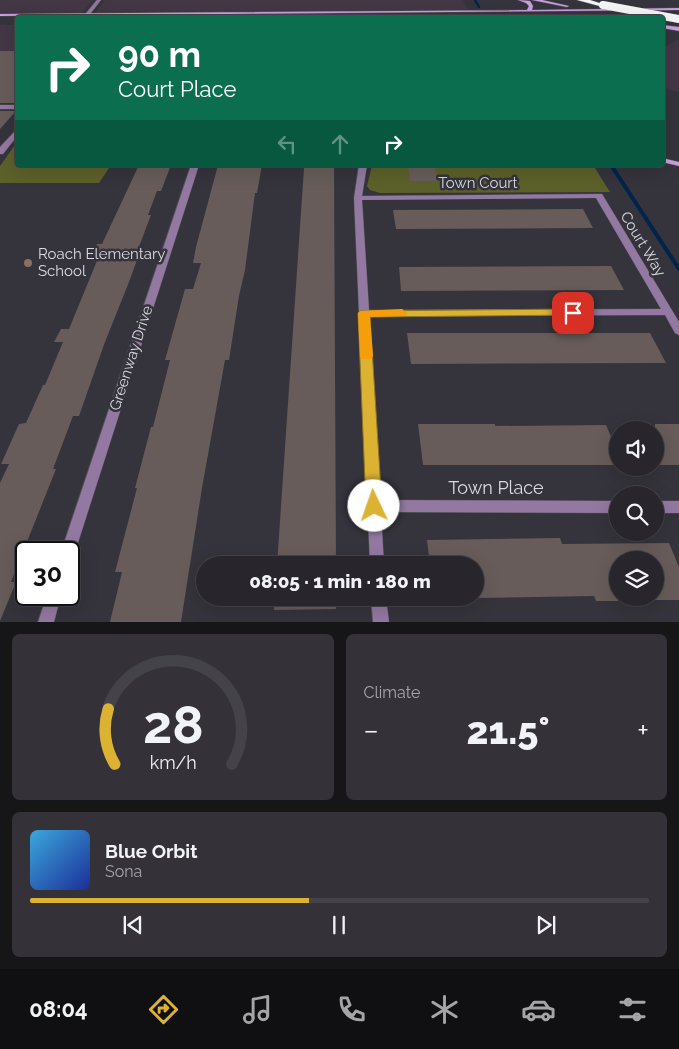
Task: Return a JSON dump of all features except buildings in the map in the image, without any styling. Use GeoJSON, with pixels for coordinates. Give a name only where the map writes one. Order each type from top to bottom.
{"type":"FeatureCollection","features":[{"type":"Feature","properties":{"kind":"highway"},"geometry":{"type":"LineString","coordinates":[[580,0],[659,15]]}},
{"type":"Feature","properties":{"kind":"highway"},"geometry":{"type":"LineString","coordinates":[[665,16],[679,19]]}},
{"type":"Feature","properties":{"kind":"main road"},"geometry":{"type":"LineString","coordinates":[[520,0],[528,2],[532,6],[529,11]]}},
{"type":"Feature","properties":{"kind":"main road"},"geometry":{"type":"LineString","coordinates":[[534,0],[611,15]]}},
{"type":"Feature","properties":{"kind":"main road"},"geometry":{"type":"LineString","coordinates":[[245,15],[593,11],[679,8]]}},
{"type":"Feature","properties":{"kind":"main road"},"geometry":{"type":"LineString","coordinates":[[463,11],[466,15]]}},
{"type":"Feature","properties":{"kind":"main road"},"geometry":{"type":"LineString","coordinates":[[0,15],[15,15]]}},
{"type":"Feature","properties":{"kind":"main road"},"geometry":{"type":"LineString","coordinates":[[665,18],[679,19]]}},
{"type":"Feature","properties":{"kind":"main road"},"geometry":{"type":"LineString","coordinates":[[0,20],[15,20]]}},
{"type":"Feature","properties":{"kind":"main road"},"geometry":{"type":"LineString","coordinates":[[665,27],[679,29]]}},
{"type":"Feature","properties":{"kind":"main road"},"geometry":{"type":"LineString","coordinates":[[665,161],[679,164]]}},
{"type":"Feature","properties":{"kind":"street"},"geometry":{"type":"LineString","coordinates":[[86,15],[99,0]]}},
{"type":"Feature","properties":{"kind":"street"},"geometry":{"type":"LineString","coordinates":[[0,107],[15,108]]}},
{"type":"Feature","properties":{"kind":"street"},"geometry":{"type":"LineString","coordinates":[[0,152],[15,134]]}},
{"type":"Feature","properties":{"kind":"street","name":"Greenway Drive"},"geometry":{"type":"LineString","coordinates":[[72,541],[194,167]]}},
{"type":"Feature","properties":{"kind":"street"},"geometry":{"type":"LineString","coordinates":[[363,167],[358,198],[377,556]]}},
{"type":"Feature","properties":{"kind":"street","name":"Town Court"},"geometry":{"type":"LineString","coordinates":[[358,198],[599,196]]}},
{"type":"Feature","properties":{"kind":"street","name":"Court Way"},"geometry":{"type":"LineString","coordinates":[[599,196],[679,332]]}},
{"type":"Feature","properties":{"kind":"street"},"geometry":{"type":"LineString","coordinates":[[364,313],[668,312]]}},
{"type":"Feature","properties":{"kind":"street","name":"Town Place"},"geometry":{"type":"LineString","coordinates":[[374,506],[609,507]]}},
{"type":"Feature","properties":{"kind":"street"},"geometry":{"type":"LineString","coordinates":[[664,507],[679,507]]}},
{"type":"Feature","properties":{"kind":"street"},"geometry":{"type":"LineString","coordinates":[[46,622],[51,606]]}},
{"type":"Feature","properties":{"kind":"street"},"geometry":{"type":"LineString","coordinates":[[380,606],[381,622]]}},
{"type":"Feature","properties":{"kind":"shaded area"},"geometry":{"type":"Polygon","coordinates":[[[0,0],[93,0],[82,13],[0,13],[0,0]]]}},
{"type":"Feature","properties":{"kind":"shaded area"},"geometry":{"type":"Polygon","coordinates":[[[105,0],[463,0],[468,10],[95,13],[105,0]]]}},
{"type":"Feature","properties":{"kind":"shaded area"},"geometry":{"type":"Polygon","coordinates":[[[0,25],[15,25],[15,80],[0,80],[0,25]]]}},
{"type":"Feature","properties":{"kind":"shaded area"},"geometry":{"type":"Polygon","coordinates":[[[679,39],[679,92],[669,90],[665,87],[665,47],[679,39]]]}},
{"type":"Feature","properties":{"kind":"green space"},"geometry":{"type":"Polygon","coordinates":[[[15,145],[15,167],[110,167],[99,183],[0,183],[0,166],[15,145]]]}},
{"type":"Feature","properties":{"kind":"green space"},"geometry":{"type":"Polygon","coordinates":[[[372,167],[594,167],[610,192],[380,193],[370,190],[367,186],[372,167]]]}},
{"type":"Feature","properties":{"kind":"waterway"},"geometry":{"type":"LineString","coordinates":[[475,0],[479,7]]}},
{"type":"Feature","properties":{"kind":"waterway"},"geometry":{"type":"LineString","coordinates":[[612,167],[679,269]]}},
{"type":"Feature","properties":{"kind":"slow traffic"},"geometry":{"type":"LineString","coordinates":[[366,356],[364,313],[402,313]]}},
{"type":"Feature","properties":{"kind":"place","name":"Roach Elementary School"},"geometry":{"type":"Point","coordinates":[28,263]}},
{"type":"Feature","properties":{"kind":"route"},"geometry":{"type":"LineString","coordinates":[[374,506],[364,313],[573,313]]}}]}
